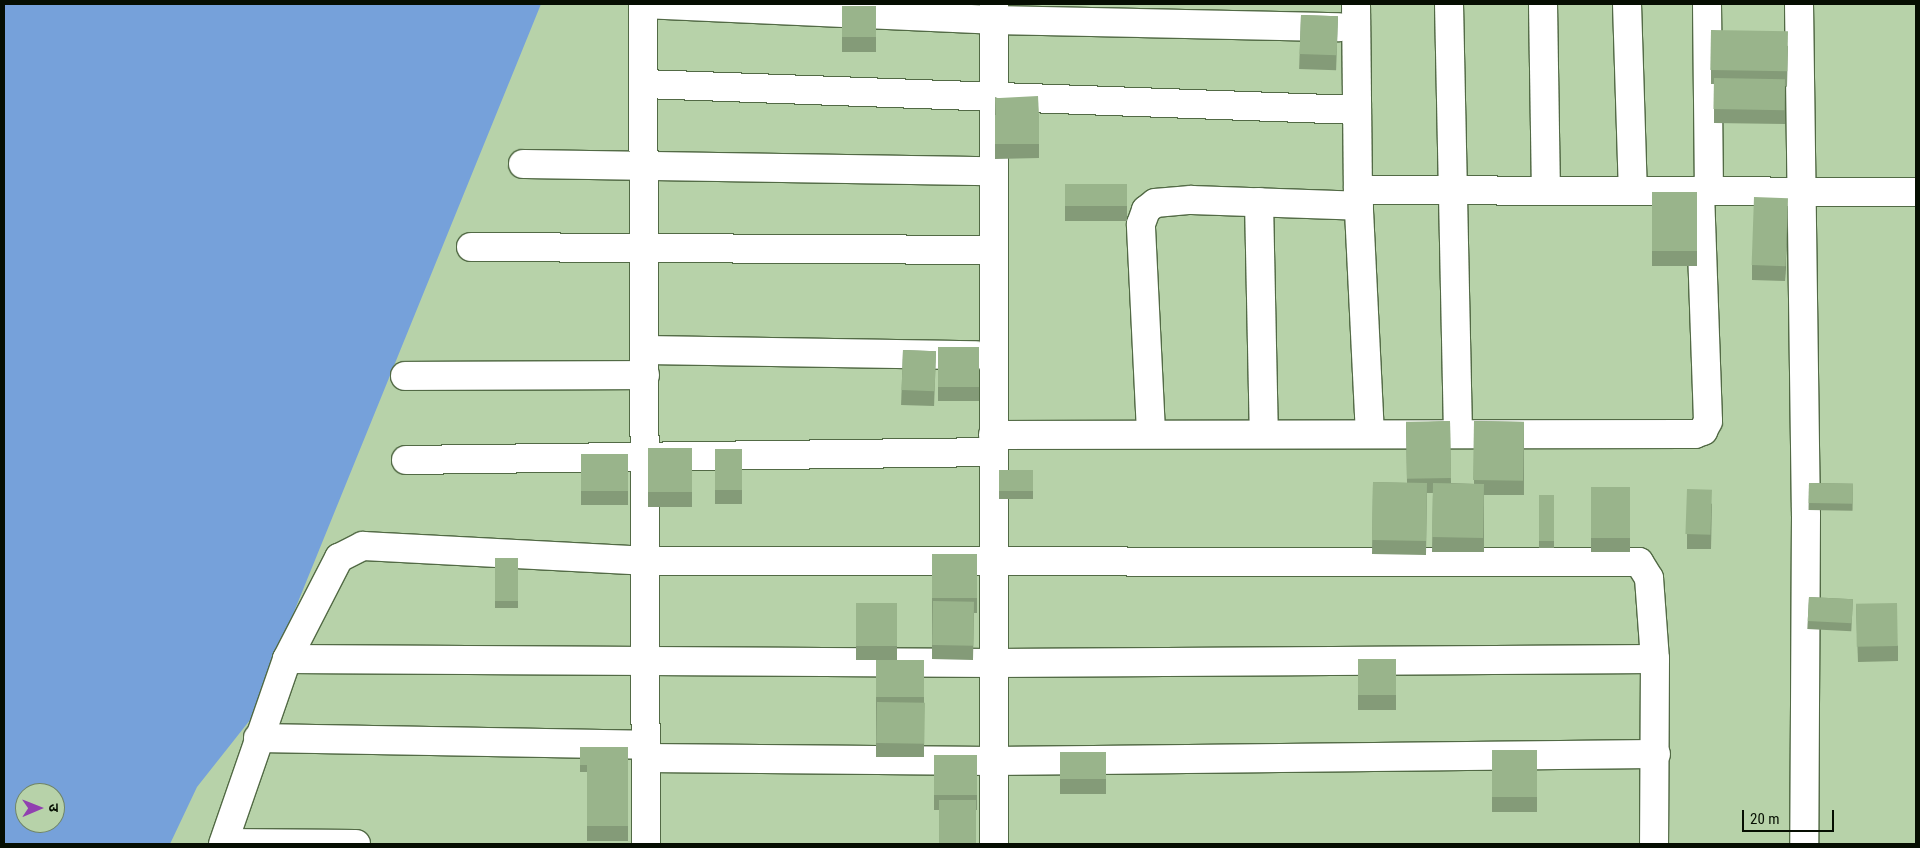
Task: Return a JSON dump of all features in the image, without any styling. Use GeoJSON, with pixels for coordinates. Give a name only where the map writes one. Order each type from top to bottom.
{"type":"FeatureCollection","features":[{"type":"Feature","properties":{"kind":"street"},"geometry":{"type":"LineString","coordinates":[[646,844],[643,4],[994,12],[1356,16],[1355,110],[1370,432]]}},
{"type":"Feature","properties":{"kind":"street"},"geometry":{"type":"LineString","coordinates":[[1449,4],[1458,433]]}},
{"type":"Feature","properties":{"kind":"street"},"geometry":{"type":"LineString","coordinates":[[1543,4],[1546,190]]}},
{"type":"Feature","properties":{"kind":"street"},"geometry":{"type":"LineString","coordinates":[[1627,4],[1633,190]]}},
{"type":"Feature","properties":{"kind":"street"},"geometry":{"type":"LineString","coordinates":[[406,460],[645,455],[993,444],[1151,432],[1458,433],[1703,431],[1708,421],[1705,191],[1707,4]]}},
{"type":"Feature","properties":{"kind":"street"},"geometry":{"type":"LineString","coordinates":[[1799,4],[1800,191],[1806,516],[1804,844]]}},
{"type":"Feature","properties":{"kind":"street"},"geometry":{"type":"LineString","coordinates":[[994,12],[994,663],[992,761],[994,844]]}},
{"type":"Feature","properties":{"kind":"street"},"geometry":{"type":"LineString","coordinates":[[644,84],[993,95],[1355,110]]}},
{"type":"Feature","properties":{"kind":"street"},"geometry":{"type":"LineString","coordinates":[[523,164],[644,168],[993,171]]}},
{"type":"Feature","properties":{"kind":"street"},"geometry":{"type":"LineString","coordinates":[[1151,432],[1141,224],[1146,210],[1154,203],[1259,202],[1358,198],[1454,189],[1916,192]]}},
{"type":"Feature","properties":{"kind":"street"},"geometry":{"type":"LineString","coordinates":[[1259,202],[1264,432]]}},
{"type":"Feature","properties":{"kind":"street"},"geometry":{"type":"LineString","coordinates":[[471,247],[993,250]]}},
{"type":"Feature","properties":{"kind":"street"},"geometry":{"type":"LineString","coordinates":[[405,376],[645,362],[993,356]]}},
{"type":"Feature","properties":{"kind":"street"},"geometry":{"type":"LineString","coordinates":[[356,844],[223,844],[258,738],[287,659],[339,558],[351,548],[646,561],[1639,562],[1650,578],[1655,659],[1656,754],[1654,844]]}},
{"type":"Feature","properties":{"kind":"street"},"geometry":{"type":"LineString","coordinates":[[287,659],[994,663],[1655,659]]}},
{"type":"Feature","properties":{"kind":"street"},"geometry":{"type":"LineString","coordinates":[[258,738],[992,761],[1656,754]]}},
{"type":"Feature","properties":{"kind":"water"},"geometry":{"type":"Polygon","coordinates":[[[4,4],[541,4],[250,720],[197,787],[170,844],[4,844],[4,4]]]}},
{"type":"Feature","properties":{"kind":"building"},"geometry":{"type":"Polygon","coordinates":[[[842,6],[876,6],[876,37],[842,37],[842,6]]]}},
{"type":"Feature","properties":{"kind":"building"},"geometry":{"type":"Polygon","coordinates":[[[1301,15],[1338,16],[1337,55],[1300,54],[1301,15]]]}},
{"type":"Feature","properties":{"kind":"building"},"geometry":{"type":"Polygon","coordinates":[[[1711,30],[1788,31],[1787,71],[1710,70],[1711,30]]]}},
{"type":"Feature","properties":{"kind":"building"},"geometry":{"type":"Polygon","coordinates":[[[1714,78],[1785,79],[1784,110],[1713,109],[1714,78]]]}},
{"type":"Feature","properties":{"kind":"building"},"geometry":{"type":"Polygon","coordinates":[[[1038,96],[1039,115],[996,117],[995,98],[1038,96]]]}},
{"type":"Feature","properties":{"kind":"building"},"geometry":{"type":"Polygon","coordinates":[[[995,115],[1039,115],[1039,144],[995,144],[995,115]]]}},
{"type":"Feature","properties":{"kind":"building"},"geometry":{"type":"Polygon","coordinates":[[[1065,184],[1127,184],[1127,206],[1065,206],[1065,184]]]}},
{"type":"Feature","properties":{"kind":"building"},"geometry":{"type":"Polygon","coordinates":[[[1652,192],[1697,192],[1697,251],[1652,251],[1652,192]]]}},
{"type":"Feature","properties":{"kind":"building"},"geometry":{"type":"Polygon","coordinates":[[[1754,197],[1788,198],[1786,266],[1752,265],[1754,197]]]}},
{"type":"Feature","properties":{"kind":"building"},"geometry":{"type":"Polygon","coordinates":[[[938,347],[979,347],[979,387],[938,387],[938,347]]]}},
{"type":"Feature","properties":{"kind":"building"},"geometry":{"type":"Polygon","coordinates":[[[903,350],[936,351],[935,391],[902,390],[903,350]]]}},
{"type":"Feature","properties":{"kind":"building"},"geometry":{"type":"Polygon","coordinates":[[[1450,421],[1451,478],[1407,479],[1406,422],[1450,421]]]}},
{"type":"Feature","properties":{"kind":"building"},"geometry":{"type":"Polygon","coordinates":[[[1474,421],[1524,422],[1523,481],[1473,480],[1474,421]]]}},
{"type":"Feature","properties":{"kind":"building"},"geometry":{"type":"Polygon","coordinates":[[[648,448],[692,448],[692,492],[648,492],[648,448]]]}},
{"type":"Feature","properties":{"kind":"building"},"geometry":{"type":"Polygon","coordinates":[[[715,449],[742,449],[742,490],[715,490],[715,449]]]}},
{"type":"Feature","properties":{"kind":"building"},"geometry":{"type":"Polygon","coordinates":[[[581,454],[628,454],[628,491],[581,491],[581,454]]]}},
{"type":"Feature","properties":{"kind":"building"},"geometry":{"type":"Polygon","coordinates":[[[999,470],[1033,470],[1033,491],[999,491],[999,470]]]}},
{"type":"Feature","properties":{"kind":"building"},"geometry":{"type":"Polygon","coordinates":[[[1373,482],[1427,483],[1426,541],[1372,540],[1373,482]]]}},
{"type":"Feature","properties":{"kind":"building"},"geometry":{"type":"Polygon","coordinates":[[[1433,483],[1484,484],[1483,538],[1432,537],[1433,483]]]}},
{"type":"Feature","properties":{"kind":"building"},"geometry":{"type":"Polygon","coordinates":[[[1809,483],[1853,484],[1853,504],[1809,503],[1809,483]]]}},
{"type":"Feature","properties":{"kind":"building"},"geometry":{"type":"Polygon","coordinates":[[[1591,487],[1630,487],[1630,538],[1591,538],[1591,487]]]}},
{"type":"Feature","properties":{"kind":"building"},"geometry":{"type":"Polygon","coordinates":[[[1687,489],[1712,490],[1710,535],[1685,534],[1687,489]]]}},
{"type":"Feature","properties":{"kind":"building"},"geometry":{"type":"Polygon","coordinates":[[[1539,495],[1554,495],[1554,541],[1539,541],[1539,495]]]}},
{"type":"Feature","properties":{"kind":"building"},"geometry":{"type":"Polygon","coordinates":[[[932,554],[977,554],[977,598],[932,598],[932,554]]]}},
{"type":"Feature","properties":{"kind":"building"},"geometry":{"type":"Polygon","coordinates":[[[495,558],[518,558],[518,601],[495,601],[495,558]]]}},
{"type":"Feature","properties":{"kind":"building"},"geometry":{"type":"Polygon","coordinates":[[[1809,597],[1853,599],[1852,623],[1808,621],[1809,597]]]}},
{"type":"Feature","properties":{"kind":"building"},"geometry":{"type":"Polygon","coordinates":[[[933,601],[974,602],[973,646],[932,645],[933,601]]]}},
{"type":"Feature","properties":{"kind":"building"},"geometry":{"type":"Polygon","coordinates":[[[856,603],[897,603],[897,646],[856,646],[856,603]]]}},
{"type":"Feature","properties":{"kind":"building"},"geometry":{"type":"Polygon","coordinates":[[[1897,603],[1898,646],[1857,647],[1856,604],[1897,603]]]}},
{"type":"Feature","properties":{"kind":"building"},"geometry":{"type":"Polygon","coordinates":[[[1358,659],[1396,659],[1396,695],[1358,695],[1358,659]]]}},
{"type":"Feature","properties":{"kind":"building"},"geometry":{"type":"Polygon","coordinates":[[[876,660],[924,660],[924,697],[876,697],[876,660]]]}},
{"type":"Feature","properties":{"kind":"building"},"geometry":{"type":"Polygon","coordinates":[[[877,702],[925,703],[924,744],[876,743],[877,702]]]}},
{"type":"Feature","properties":{"kind":"building"},"geometry":{"type":"Polygon","coordinates":[[[580,747],[628,747],[628,765],[580,765],[580,747]]]}},
{"type":"Feature","properties":{"kind":"building"},"geometry":{"type":"Polygon","coordinates":[[[1492,750],[1537,750],[1537,797],[1492,797],[1492,750]]]}},
{"type":"Feature","properties":{"kind":"building"},"geometry":{"type":"Polygon","coordinates":[[[1060,752],[1106,752],[1106,779],[1060,779],[1060,752]]]}},
{"type":"Feature","properties":{"kind":"building"},"geometry":{"type":"Polygon","coordinates":[[[934,755],[977,755],[977,795],[934,795],[934,755]]]}},
{"type":"Feature","properties":{"kind":"building"},"geometry":{"type":"Polygon","coordinates":[[[587,765],[628,765],[628,826],[587,826],[587,765]]]}},
{"type":"Feature","properties":{"kind":"building"},"geometry":{"type":"Polygon","coordinates":[[[939,800],[976,800],[976,844],[939,844],[939,800]]]}}]}
